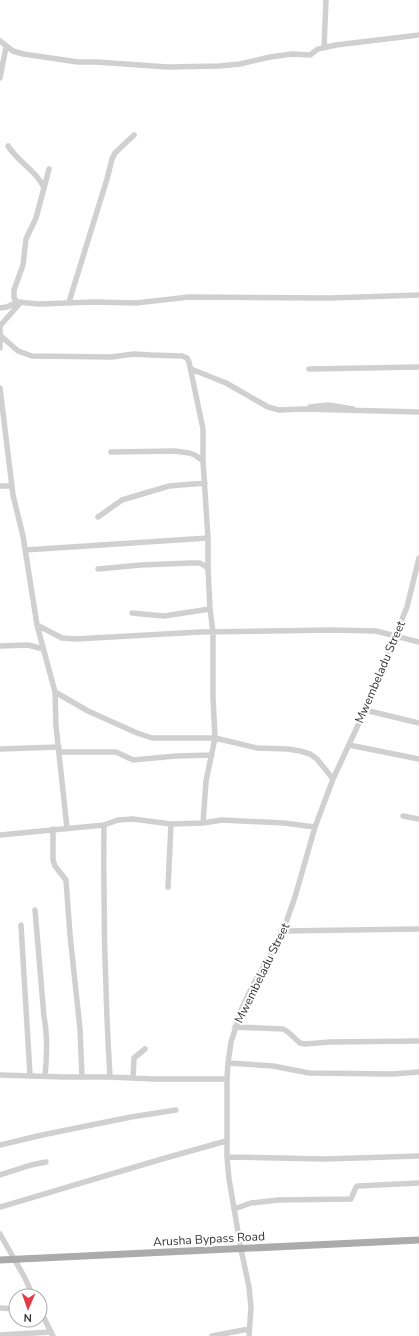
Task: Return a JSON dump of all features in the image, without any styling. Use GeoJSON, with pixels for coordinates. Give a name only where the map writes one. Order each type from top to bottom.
{"type":"FeatureCollection","features":[{"type":"Feature","properties":{"kind":"main road","name":"Arusha Bypass Road"},"geometry":{"type":"LineString","coordinates":[[0,1260],[419,1240]]}},
{"type":"Feature","properties":{"kind":"street"},"geometry":{"type":"LineString","coordinates":[[324,48],[326,0]]}},
{"type":"Feature","properties":{"kind":"street"},"geometry":{"type":"LineString","coordinates":[[0,41],[13,51],[23,54],[78,62],[168,67],[226,65],[292,54],[310,54],[324,48],[419,34]]}},
{"type":"Feature","properties":{"kind":"street"},"geometry":{"type":"LineString","coordinates":[[0,78],[6,47]]}},
{"type":"Feature","properties":{"kind":"street"},"geometry":{"type":"LineString","coordinates":[[70,302],[112,159],[134,135]]}},
{"type":"Feature","properties":{"kind":"street"},"geometry":{"type":"LineString","coordinates":[[8,146],[16,156],[38,176],[44,188]]}},
{"type":"Feature","properties":{"kind":"street"},"geometry":{"type":"LineString","coordinates":[[19,302],[14,298],[14,290],[23,265],[26,239],[36,218],[49,169]]}},
{"type":"Feature","properties":{"kind":"street"},"geometry":{"type":"LineString","coordinates":[[0,308],[19,302],[39,304],[70,302],[136,303],[189,297],[330,298],[419,295]]}},
{"type":"Feature","properties":{"kind":"street"},"geometry":{"type":"LineString","coordinates":[[0,348],[0,326],[19,302]]}},
{"type":"Feature","properties":{"kind":"street"},"geometry":{"type":"LineString","coordinates":[[1,336],[18,351],[32,356],[111,357],[134,354],[182,356],[187,358],[191,370],[203,429],[203,461],[208,538],[210,609],[213,632],[213,698],[215,738],[206,781],[203,823]]}},
{"type":"Feature","properties":{"kind":"street"},"geometry":{"type":"LineString","coordinates":[[309,369],[419,367]]}},
{"type":"Feature","properties":{"kind":"street"},"geometry":{"type":"LineString","coordinates":[[191,370],[226,383],[272,409],[284,411],[299,409],[419,412]]}},
{"type":"Feature","properties":{"kind":"street"},"geometry":{"type":"LineString","coordinates":[[0,388],[12,486],[25,550],[37,625],[55,692],[56,726],[67,828]]}},
{"type":"Feature","properties":{"kind":"street"},"geometry":{"type":"LineString","coordinates":[[111,452],[175,451],[195,455],[203,461]]}},
{"type":"Feature","properties":{"kind":"street"},"geometry":{"type":"LineString","coordinates":[[98,517],[122,500],[134,496],[169,486],[205,483]]}},
{"type":"Feature","properties":{"kind":"street"},"geometry":{"type":"LineString","coordinates":[[0,486],[12,486]]}},
{"type":"Feature","properties":{"kind":"street"},"geometry":{"type":"LineString","coordinates":[[25,550],[208,538]]}},
{"type":"Feature","properties":{"kind":"street","name":"Mwembeladu Street"},"geometry":{"type":"LineString","coordinates":[[249,1336],[251,1307],[249,1287],[234,1209],[226,1141],[228,1063],[235,1027],[252,987],[283,931],[295,897],[315,827],[333,779],[365,710],[396,636],[407,607],[419,558]]}},
{"type":"Feature","properties":{"kind":"street"},"geometry":{"type":"LineString","coordinates":[[98,570],[141,565],[191,562],[200,563],[208,568]]}},
{"type":"Feature","properties":{"kind":"street"},"geometry":{"type":"LineString","coordinates":[[132,613],[164,616],[210,609]]}},
{"type":"Feature","properties":{"kind":"street"},"geometry":{"type":"LineString","coordinates":[[37,625],[62,638],[76,639],[264,630],[331,630],[376,631],[419,642]]}},
{"type":"Feature","properties":{"kind":"street"},"geometry":{"type":"LineString","coordinates":[[0,646],[28,645],[43,649]]}},
{"type":"Feature","properties":{"kind":"street"},"geometry":{"type":"LineString","coordinates":[[55,692],[88,711],[137,733],[152,738],[215,738],[257,748],[288,749],[310,754],[317,759],[333,779]]}},
{"type":"Feature","properties":{"kind":"street"},"geometry":{"type":"LineString","coordinates":[[365,710],[419,723]]}},
{"type":"Feature","properties":{"kind":"street"},"geometry":{"type":"LineString","coordinates":[[349,745],[419,760]]}},
{"type":"Feature","properties":{"kind":"street"},"geometry":{"type":"LineString","coordinates":[[0,749],[116,752],[133,760],[176,756],[212,756]]}},
{"type":"Feature","properties":{"kind":"street"},"geometry":{"type":"LineString","coordinates":[[402,816],[419,819]]}},
{"type":"Feature","properties":{"kind":"street"},"geometry":{"type":"LineString","coordinates":[[0,835],[104,825],[118,820],[133,819],[171,824],[203,823],[222,820],[284,822],[315,827]]}},
{"type":"Feature","properties":{"kind":"street"},"geometry":{"type":"LineString","coordinates":[[168,887],[171,824]]}},
{"type":"Feature","properties":{"kind":"street"},"geometry":{"type":"LineString","coordinates":[[104,825],[104,876],[110,1077]]}},
{"type":"Feature","properties":{"kind":"street"},"geometry":{"type":"LineString","coordinates":[[53,829],[53,860],[55,866],[66,880],[80,1029],[82,1077]]}},
{"type":"Feature","properties":{"kind":"street"},"geometry":{"type":"LineString","coordinates":[[35,910],[46,1028],[47,1049],[45,1076]]}},
{"type":"Feature","properties":{"kind":"street"},"geometry":{"type":"LineString","coordinates":[[21,925],[30,1075]]}},
{"type":"Feature","properties":{"kind":"street"},"geometry":{"type":"LineString","coordinates":[[283,931],[419,929]]}},
{"type":"Feature","properties":{"kind":"street"},"geometry":{"type":"LineString","coordinates":[[235,1027],[283,1029],[300,1043],[305,1044],[330,1042],[419,1041]]}},
{"type":"Feature","properties":{"kind":"street"},"geometry":{"type":"LineString","coordinates":[[133,1078],[134,1058],[145,1049]]}},
{"type":"Feature","properties":{"kind":"street"},"geometry":{"type":"LineString","coordinates":[[228,1063],[273,1066],[309,1073],[392,1074],[419,1072]]}},
{"type":"Feature","properties":{"kind":"street"},"geometry":{"type":"LineString","coordinates":[[0,1075],[227,1080]]}},
{"type":"Feature","properties":{"kind":"street"},"geometry":{"type":"LineString","coordinates":[[0,1145],[131,1117],[176,1110]]}},
{"type":"Feature","properties":{"kind":"street"},"geometry":{"type":"LineString","coordinates":[[0,1207],[162,1158],[226,1141]]}},
{"type":"Feature","properties":{"kind":"street"},"geometry":{"type":"LineString","coordinates":[[227,1157],[325,1159],[419,1156]]}},
{"type":"Feature","properties":{"kind":"street"},"geometry":{"type":"LineString","coordinates":[[0,1175],[30,1165],[46,1162]]}},
{"type":"Feature","properties":{"kind":"street"},"geometry":{"type":"LineString","coordinates":[[234,1209],[251,1203],[278,1200],[351,1199],[356,1187],[358,1186],[419,1183]]}},
{"type":"Feature","properties":{"kind":"street"},"geometry":{"type":"LineString","coordinates":[[0,1234],[29,1288]]}},
{"type":"Feature","properties":{"kind":"street"},"geometry":{"type":"LineString","coordinates":[[212,1336],[249,1329]]}},
{"type":"Feature","properties":{"kind":"street"},"geometry":{"type":"LineString","coordinates":[[0,1335],[52,1334]]}}]}
